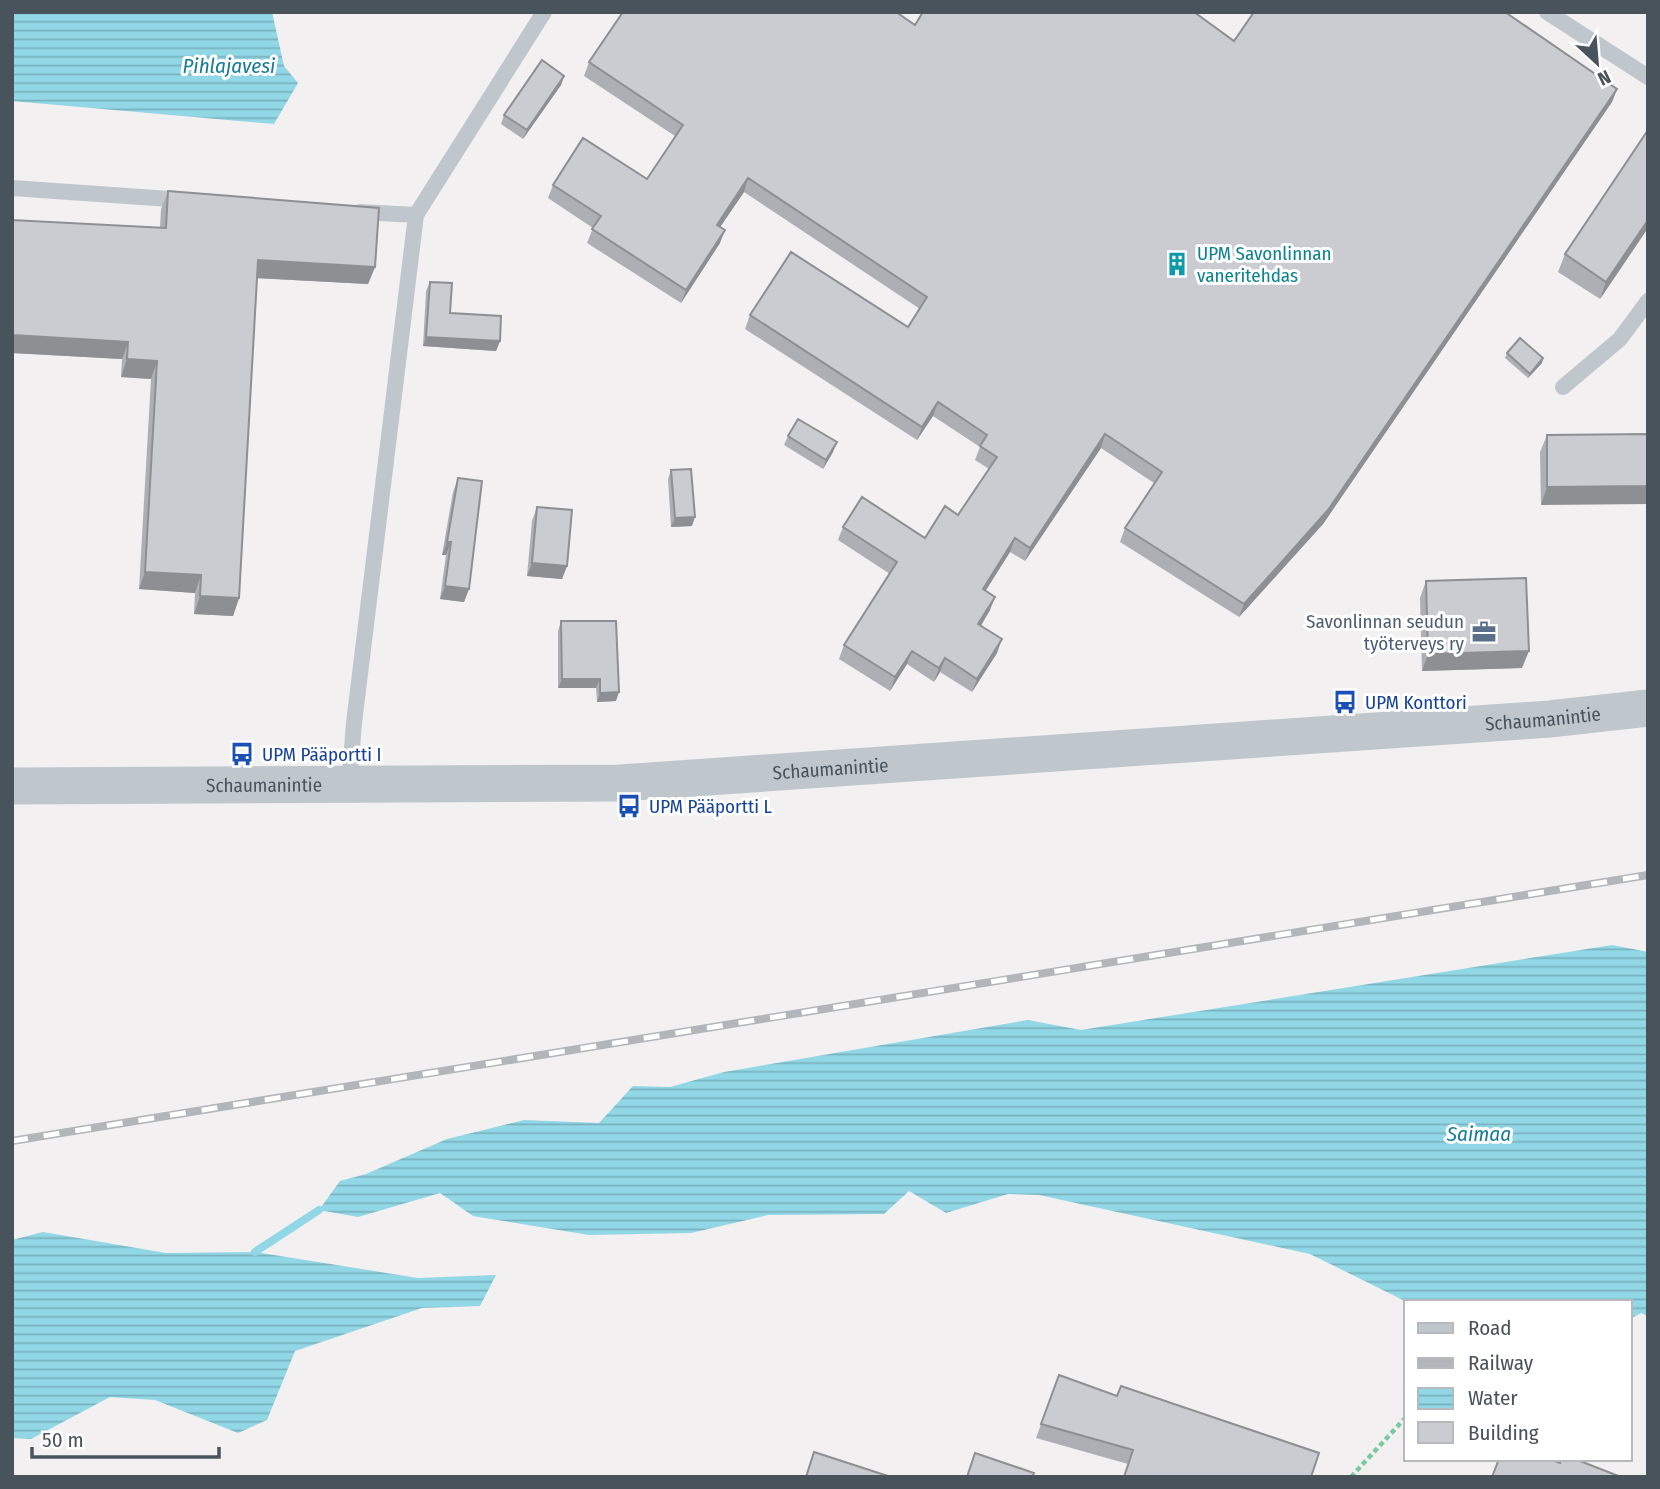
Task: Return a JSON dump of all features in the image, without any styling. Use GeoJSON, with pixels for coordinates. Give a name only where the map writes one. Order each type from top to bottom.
{"type":"FeatureCollection","features":[{"type":"Feature","properties":{"kind":"street","name":"Schaumanintie"},"geometry":{"type":"LineString","coordinates":[[12,786],[620,783],[1550,719],[1648,709]]}},
{"type":"Feature","properties":{"kind":"lane"},"geometry":{"type":"LineString","coordinates":[[349,786],[354,723],[416,215],[544,12]]}},
{"type":"Feature","properties":{"kind":"lane"},"geometry":{"type":"LineString","coordinates":[[1547,12],[1648,77]]}},
{"type":"Feature","properties":{"kind":"lane"},"geometry":{"type":"LineString","coordinates":[[12,188],[207,201]]}},
{"type":"Feature","properties":{"kind":"lane"},"geometry":{"type":"LineString","coordinates":[[346,211],[416,215]]}},
{"type":"Feature","properties":{"kind":"lane"},"geometry":{"type":"LineString","coordinates":[[1563,387],[1620,339],[1648,300]]}},
{"type":"Feature","properties":{"kind":"path"},"geometry":{"type":"LineString","coordinates":[[1351,1477],[1404,1419]]}},
{"type":"Feature","properties":{"kind":"water","name":"Pihlajavesi"},"geometry":{"type":"Polygon","coordinates":[[[12,12],[272,12],[284,66],[298,83],[274,124],[12,101],[12,12]]]}},
{"type":"Feature","properties":{"kind":"water","name":"Saimaa"},"geometry":{"type":"Polygon","coordinates":[[[1612,945],[1648,952],[1648,1316],[1641,1313],[1632,1318],[1632,1300],[1404,1301],[1310,1254],[1039,1195],[1008,1194],[946,1213],[909,1191],[884,1214],[768,1215],[691,1233],[589,1235],[473,1216],[440,1193],[358,1217],[319,1210],[340,1181],[366,1174],[447,1139],[524,1120],[599,1123],[633,1086],[670,1087],[724,1072],[1028,1020],[1081,1030],[1612,945]]]}},
{"type":"Feature","properties":{"kind":"water"},"geometry":{"type":"Polygon","coordinates":[[[43,1232],[166,1253],[255,1252],[418,1278],[496,1275],[480,1306],[422,1308],[295,1351],[267,1420],[238,1433],[155,1400],[110,1397],[31,1439],[12,1438],[12,1240],[43,1232]]]}},
{"type":"Feature","properties":{"kind":"building","name":"UPM Savonlinnan vaneritehdas"},"geometry":{"type":"Polygon","coordinates":[[[623,12],[896,12],[915,25],[923,12],[1194,12],[1234,41],[1254,12],[1505,12],[1617,89],[1328,510],[1244,604],[1125,528],[1162,472],[1105,434],[1030,548],[1015,538],[983,589],[995,597],[978,624],[1002,639],[977,679],[945,658],[939,668],[912,651],[895,677],[844,645],[897,562],[843,527],[862,497],[925,538],[945,506],[958,515],[997,457],[980,446],[987,435],[938,402],[922,427],[750,315],[791,252],[908,327],[927,297],[748,178],[717,225],[725,230],[686,290],[592,229],[601,216],[553,185],[583,138],[647,179],[683,125],[589,62],[623,12]]]}},
{"type":"Feature","properties":{"kind":"building"},"geometry":{"type":"Polygon","coordinates":[[[542,60],[564,76],[527,130],[504,115],[542,60]]]}},
{"type":"Feature","properties":{"kind":"building"},"geometry":{"type":"Polygon","coordinates":[[[1648,130],[1648,220],[1606,282],[1565,254],[1648,130]]]}},
{"type":"Feature","properties":{"kind":"building"},"geometry":{"type":"Polygon","coordinates":[[[168,191],[379,208],[375,267],[258,260],[239,598],[200,596],[201,575],[145,572],[157,361],[127,359],[128,342],[12,335],[12,220],[166,228],[168,191]]]}},
{"type":"Feature","properties":{"kind":"building"},"geometry":{"type":"Polygon","coordinates":[[[430,282],[452,283],[450,313],[501,316],[500,341],[426,337],[430,282]]]}},
{"type":"Feature","properties":{"kind":"building"},"geometry":{"type":"Polygon","coordinates":[[[1520,338],[1543,358],[1530,374],[1507,353],[1520,338]]]}},
{"type":"Feature","properties":{"kind":"building"},"geometry":{"type":"Polygon","coordinates":[[[798,419],[837,442],[826,460],[788,436],[798,419]]]}},
{"type":"Feature","properties":{"kind":"building"},"geometry":{"type":"Polygon","coordinates":[[[1648,434],[1648,486],[1547,487],[1547,435],[1648,434]]]}},
{"type":"Feature","properties":{"kind":"building"},"geometry":{"type":"Polygon","coordinates":[[[691,469],[695,517],[675,518],[671,470],[691,469]]]}},
{"type":"Feature","properties":{"kind":"building"},"geometry":{"type":"Polygon","coordinates":[[[458,478],[482,481],[469,589],[445,586],[451,542],[447,542],[458,478]]]}},
{"type":"Feature","properties":{"kind":"building"},"geometry":{"type":"Polygon","coordinates":[[[537,507],[572,510],[567,566],[532,563],[537,507]]]}},
{"type":"Feature","properties":{"kind":"building"},"geometry":{"type":"Polygon","coordinates":[[[1526,578],[1529,651],[1428,654],[1426,581],[1526,578]]]}},
{"type":"Feature","properties":{"kind":"building"},"geometry":{"type":"Polygon","coordinates":[[[561,621],[616,621],[619,692],[600,693],[600,679],[562,679],[561,621]]]}},
{"type":"Feature","properties":{"kind":"building"},"geometry":{"type":"Polygon","coordinates":[[[1059,1375],[1117,1396],[1121,1386],[1319,1453],[1311,1477],[1124,1477],[1133,1450],[1041,1424],[1059,1375]]]}},
{"type":"Feature","properties":{"kind":"building"},"geometry":{"type":"Polygon","coordinates":[[[814,1452],[891,1477],[806,1477],[814,1452]]]}},
{"type":"Feature","properties":{"kind":"building"},"geometry":{"type":"Polygon","coordinates":[[[975,1453],[1034,1473],[1032,1477],[967,1477],[975,1453]]]}},
{"type":"Feature","properties":{"kind":"building"},"geometry":{"type":"Polygon","coordinates":[[[1498,1461],[1580,1461],[1621,1477],[1492,1477],[1498,1461]]]}},
{"type":"Feature","properties":{"kind":"waterway"},"geometry":{"type":"LineString","coordinates":[[255,1252],[319,1210]]}},
{"type":"Feature","properties":{"kind":"railway"},"geometry":{"type":"LineString","coordinates":[[12,1141],[1648,875]]}},
{"type":"Feature","properties":{"kind":"place","name":"UPM Savonlinnan vaneritehdas"},"geometry":{"type":"Point","coordinates":[1177,264]}},
{"type":"Feature","properties":{"kind":"place","name":"Savonlinnan seudun työterveys ry"},"geometry":{"type":"Point","coordinates":[1484,632]}},
{"type":"Feature","properties":{"kind":"place","name":"UPM Konttori"},"geometry":{"type":"Point","coordinates":[1345,702]}},
{"type":"Feature","properties":{"kind":"place","name":"UPM Pääportti I"},"geometry":{"type":"Point","coordinates":[242,754]}},
{"type":"Feature","properties":{"kind":"place","name":"UPM Pääportti L"},"geometry":{"type":"Point","coordinates":[629,806]}}]}
